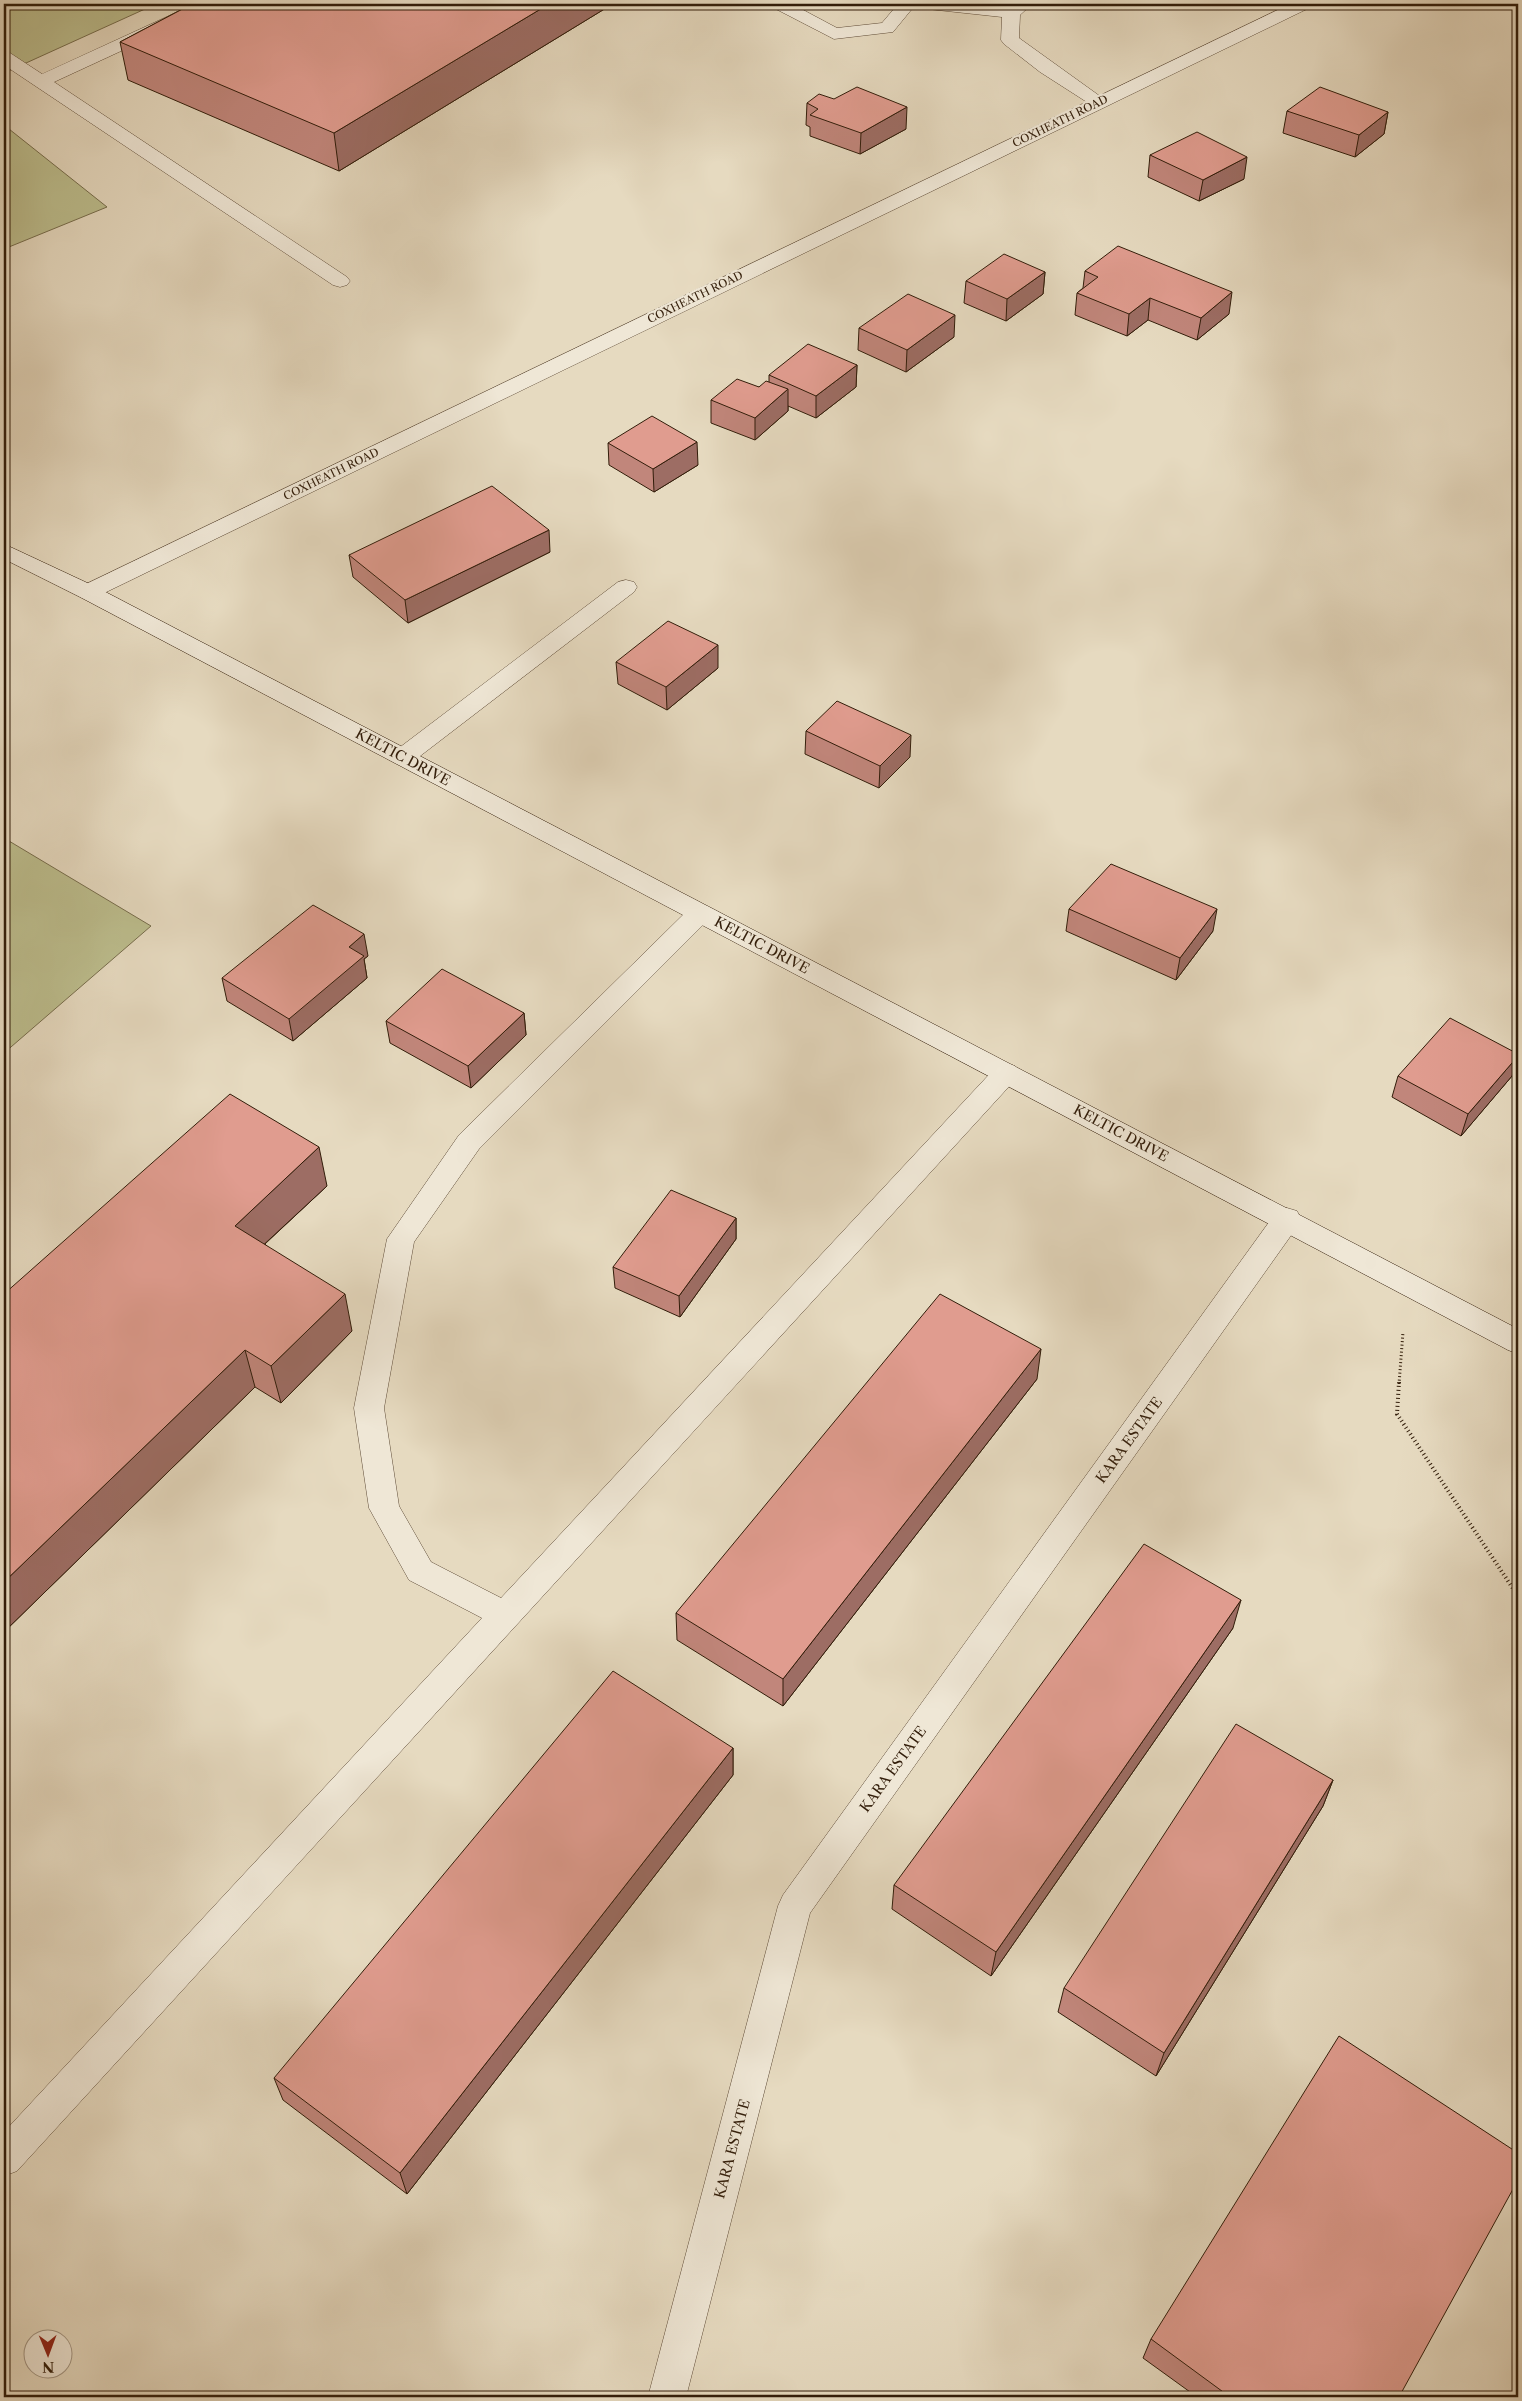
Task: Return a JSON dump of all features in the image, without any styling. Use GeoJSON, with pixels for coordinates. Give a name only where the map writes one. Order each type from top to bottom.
{"type":"FeatureCollection","features":[{"type":"Feature","properties":{"kind":"street"},"geometry":{"type":"LineString","coordinates":[[40,82],[208,4]]}},
{"type":"Feature","properties":{"kind":"street"},"geometry":{"type":"LineString","coordinates":[[780,4],[834,34],[887,28],[907,4]]}},
{"type":"Feature","properties":{"kind":"street"},"geometry":{"type":"LineString","coordinates":[[928,4],[1017,9],[1010,40],[1046,68],[1099,102]]}},
{"type":"Feature","properties":{"kind":"street","name":"COXHEATH ROAD"},"geometry":{"type":"LineString","coordinates":[[88,592],[1302,4]]}},
{"type":"Feature","properties":{"kind":"street"},"geometry":{"type":"LineString","coordinates":[[4,57],[340,281]]}},
{"type":"Feature","properties":{"kind":"street","name":"KELTIC DRIVE"},"geometry":{"type":"LineString","coordinates":[[4,551],[88,592],[1287,1219],[1518,1342]]}},
{"type":"Feature","properties":{"kind":"street"},"geometry":{"type":"LineString","coordinates":[[402,757],[626,587]]}},
{"type":"Feature","properties":{"kind":"street"},"geometry":{"type":"LineString","coordinates":[[505,1615],[420,1571],[384,1508],[369,1408],[401,1239],[469,1142],[700,913]]}},
{"type":"Feature","properties":{"kind":"street"},"geometry":{"type":"LineString","coordinates":[[4,2158],[1006,1072]]}},
{"type":"Feature","properties":{"kind":"street","name":"KARA ESTATE"},"geometry":{"type":"LineString","coordinates":[[667,2397],[795,1906],[1287,1219]]}},
{"type":"Feature","properties":{"kind":"path"},"geometry":{"type":"LineString","coordinates":[[1407,1282],[1397,1414],[1518,1596]]}},
{"type":"Feature","properties":{"kind":"green space"},"geometry":{"type":"Polygon","coordinates":[[[4,4],[156,4],[4,73],[4,4]]]}},
{"type":"Feature","properties":{"kind":"green space"},"geometry":{"type":"Polygon","coordinates":[[[4,125],[107,207],[4,249],[4,125]]]}},
{"type":"Feature","properties":{"kind":"green space"},"geometry":{"type":"Polygon","coordinates":[[[4,838],[151,926],[4,1053],[4,838]]]}},
{"type":"Feature","properties":{"kind":"building"},"geometry":{"type":"Polygon","coordinates":[[[192,4],[549,4],[334,133],[120,42],[192,4]]]}},
{"type":"Feature","properties":{"kind":"building"},"geometry":{"type":"Polygon","coordinates":[[[857,87],[907,107],[861,133],[810,115],[818,109],[807,103],[819,94],[834,99],[857,87]]]}},
{"type":"Feature","properties":{"kind":"building"},"geometry":{"type":"Polygon","coordinates":[[[1320,87],[1388,112],[1359,135],[1287,111],[1320,87]]]}},
{"type":"Feature","properties":{"kind":"building"},"geometry":{"type":"Polygon","coordinates":[[[1197,132],[1247,157],[1203,180],[1150,155],[1197,132]]]}},
{"type":"Feature","properties":{"kind":"building"},"geometry":{"type":"Polygon","coordinates":[[[1118,246],[1232,292],[1201,318],[1150,298],[1129,314],[1077,293],[1098,277],[1085,271],[1118,246]]]}},
{"type":"Feature","properties":{"kind":"building"},"geometry":{"type":"Polygon","coordinates":[[[1004,254],[1045,272],[1007,299],[966,281],[1004,254]]]}},
{"type":"Feature","properties":{"kind":"building"},"geometry":{"type":"Polygon","coordinates":[[[908,294],[955,315],[907,350],[859,328],[908,294]]]}},
{"type":"Feature","properties":{"kind":"building"},"geometry":{"type":"Polygon","coordinates":[[[808,344],[857,365],[816,396],[769,375],[808,344]]]}},
{"type":"Feature","properties":{"kind":"building"},"geometry":{"type":"Polygon","coordinates":[[[737,379],[759,387],[766,381],[788,389],[755,418],[711,400],[737,379]]]}},
{"type":"Feature","properties":{"kind":"building"},"geometry":{"type":"Polygon","coordinates":[[[652,416],[697,442],[653,469],[608,443],[652,416]]]}},
{"type":"Feature","properties":{"kind":"building"},"geometry":{"type":"Polygon","coordinates":[[[492,486],[549,530],[405,600],[349,555],[492,486]]]}},
{"type":"Feature","properties":{"kind":"building"},"geometry":{"type":"Polygon","coordinates":[[[668,621],[718,645],[666,687],[616,662],[668,621]]]}},
{"type":"Feature","properties":{"kind":"building"},"geometry":{"type":"Polygon","coordinates":[[[837,701],[911,735],[880,766],[806,731],[837,701]]]}},
{"type":"Feature","properties":{"kind":"building"},"geometry":{"type":"Polygon","coordinates":[[[1111,864],[1217,909],[1180,958],[1069,909],[1111,864]]]}},
{"type":"Feature","properties":{"kind":"building"},"geometry":{"type":"Polygon","coordinates":[[[313,905],[364,934],[349,947],[364,956],[289,1019],[222,978],[313,905]]]}},
{"type":"Feature","properties":{"kind":"building"},"geometry":{"type":"Polygon","coordinates":[[[442,969],[524,1013],[468,1066],[386,1021],[442,969]]]}},
{"type":"Feature","properties":{"kind":"building"},"geometry":{"type":"Polygon","coordinates":[[[1450,1018],[1518,1054],[1468,1114],[1398,1076],[1450,1018]]]}},
{"type":"Feature","properties":{"kind":"building"},"geometry":{"type":"Polygon","coordinates":[[[230,1094],[319,1147],[235,1226],[345,1294],[271,1366],[245,1350],[4,1582],[4,1294],[230,1094]]]}},
{"type":"Feature","properties":{"kind":"building"},"geometry":{"type":"Polygon","coordinates":[[[671,1190],[736,1218],[679,1296],[613,1267],[671,1190]]]}},
{"type":"Feature","properties":{"kind":"building"},"geometry":{"type":"Polygon","coordinates":[[[940,1294],[1041,1349],[783,1679],[676,1613],[940,1294]]]}},
{"type":"Feature","properties":{"kind":"building"},"geometry":{"type":"Polygon","coordinates":[[[1144,1544],[1241,1600],[996,1952],[894,1885],[1144,1544]]]}},
{"type":"Feature","properties":{"kind":"building"},"geometry":{"type":"Polygon","coordinates":[[[613,1671],[733,1748],[400,2173],[274,2078],[613,1671]]]}},
{"type":"Feature","properties":{"kind":"building"},"geometry":{"type":"Polygon","coordinates":[[[1236,1724],[1333,1780],[1164,2053],[1064,1988],[1236,1724]]]}},
{"type":"Feature","properties":{"kind":"building"},"geometry":{"type":"Polygon","coordinates":[[[1339,2036],[1518,2153],[1518,2180],[1399,2397],[1230,2397],[1151,2339],[1339,2036]]]}}]}
